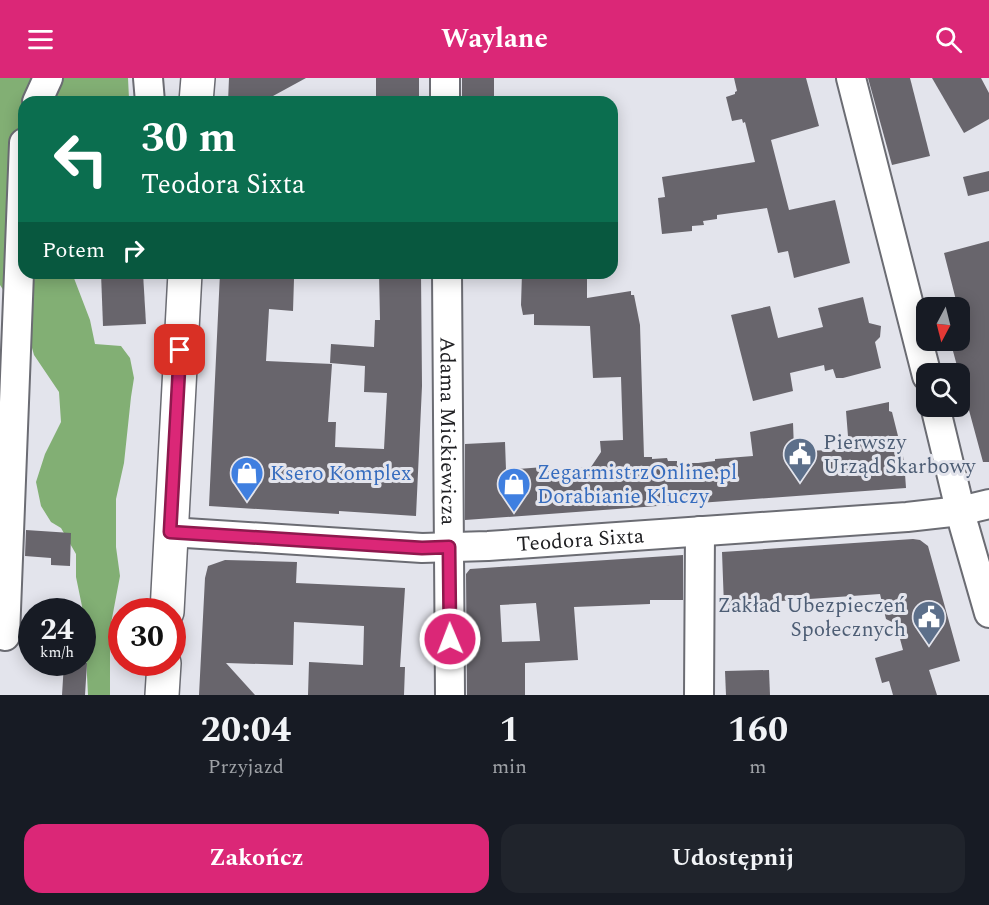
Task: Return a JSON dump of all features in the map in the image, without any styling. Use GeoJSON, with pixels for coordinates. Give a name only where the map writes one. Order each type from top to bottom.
{"type":"FeatureCollection","features":[{"type":"Feature","properties":{"kind":"main road"},"geometry":{"type":"LineString","coordinates":[[196,96],[198,78]]}},
{"type":"Feature","properties":{"kind":"main road"},"geometry":{"type":"LineString","coordinates":[[167,598],[185,279]]}},
{"type":"Feature","properties":{"kind":"main road"},"geometry":{"type":"LineString","coordinates":[[162,695],[163,676]]}},
{"type":"Feature","properties":{"kind":"street"},"geometry":{"type":"LineString","coordinates":[[40,96],[48,78]]}},
{"type":"Feature","properties":{"kind":"street"},"geometry":{"type":"LineString","coordinates":[[148,78],[150,96]]}},
{"type":"Feature","properties":{"kind":"street"},"geometry":{"type":"LineString","coordinates":[[445,78],[446,96]]}},
{"type":"Feature","properties":{"kind":"street"},"geometry":{"type":"LineString","coordinates":[[851,78],[924,363]]}},
{"type":"Feature","properties":{"kind":"street"},"geometry":{"type":"LineString","coordinates":[[5,636],[19,279]]}},
{"type":"Feature","properties":{"kind":"street","name":"Adama Mickiewicza"},"geometry":{"type":"LineString","coordinates":[[447,279],[450,695]]}},
{"type":"Feature","properties":{"kind":"street"},"geometry":{"type":"LineString","coordinates":[[938,417],[960,511],[989,613]]}},
{"type":"Feature","properties":{"kind":"street","name":"Teodora Sixta"},"geometry":{"type":"LineString","coordinates":[[170,532],[422,548],[907,517],[960,511],[989,504]]}},
{"type":"Feature","properties":{"kind":"street"},"geometry":{"type":"LineString","coordinates":[[699,695],[700,531]]}},
{"type":"Feature","properties":{"kind":"green space"},"geometry":{"type":"Polygon","coordinates":[[[0,78],[128,78],[129,96],[18,96],[18,279],[74,279],[90,320],[95,344],[121,346],[130,358],[134,378],[124,463],[116,499],[116,547],[120,576],[116,598],[108,598],[110,695],[88,695],[87,676],[96,676],[96,598],[80,598],[76,577],[76,554],[61,528],[51,522],[41,506],[36,482],[45,454],[61,422],[59,392],[34,355],[25,323],[0,285],[0,78]]]}},
{"type":"Feature","properties":{"kind":"building"},"geometry":{"type":"Polygon","coordinates":[[[229,78],[306,78],[273,96],[228,96],[229,78]]]}},
{"type":"Feature","properties":{"kind":"building"},"geometry":{"type":"Polygon","coordinates":[[[376,78],[419,78],[419,96],[376,96],[376,78]]]}},
{"type":"Feature","properties":{"kind":"building"},"geometry":{"type":"Polygon","coordinates":[[[462,78],[494,78],[494,96],[462,96],[462,78]]]}},
{"type":"Feature","properties":{"kind":"building"},"geometry":{"type":"Polygon","coordinates":[[[734,78],[806,78],[819,126],[771,140],[789,210],[835,200],[850,263],[794,278],[788,251],[778,253],[767,208],[717,215],[717,219],[703,221],[704,225],[692,226],[692,231],[662,234],[658,198],[665,197],[662,177],[755,162],[745,122],[743,123],[742,119],[732,121],[726,97],[737,91],[734,78]]]}},
{"type":"Feature","properties":{"kind":"building"},"geometry":{"type":"Polygon","coordinates":[[[868,78],[910,78],[930,156],[892,165],[868,78]]]}},
{"type":"Feature","properties":{"kind":"building"},"geometry":{"type":"Polygon","coordinates":[[[932,78],[981,78],[989,93],[989,119],[964,133],[932,78]]]}},
{"type":"Feature","properties":{"kind":"building"},"geometry":{"type":"Polygon","coordinates":[[[989,171],[989,191],[968,196],[963,177],[989,171]]]}},
{"type":"Feature","properties":{"kind":"building"},"geometry":{"type":"Polygon","coordinates":[[[989,241],[989,462],[983,462],[970,414],[970,363],[956,363],[953,351],[970,351],[970,297],[955,297],[944,253],[989,241]]]}},
{"type":"Feature","properties":{"kind":"building"},"geometry":{"type":"Polygon","coordinates":[[[101,279],[143,279],[146,324],[103,326],[101,279]]]}},
{"type":"Feature","properties":{"kind":"building"},"geometry":{"type":"Polygon","coordinates":[[[220,279],[294,279],[293,311],[269,309],[266,361],[332,364],[328,422],[336,422],[335,447],[384,449],[387,393],[364,392],[365,366],[330,363],[331,344],[374,347],[375,320],[380,320],[379,279],[421,279],[422,386],[416,516],[209,506],[220,279]]]}},
{"type":"Feature","properties":{"kind":"building"},"geometry":{"type":"Polygon","coordinates":[[[522,279],[587,279],[587,298],[631,291],[631,295],[634,295],[640,325],[644,457],[667,458],[668,461],[677,461],[677,463],[698,463],[715,461],[715,459],[753,456],[750,432],[793,423],[794,449],[806,448],[807,451],[849,449],[846,411],[889,402],[889,411],[892,412],[904,460],[906,488],[465,520],[465,444],[505,442],[506,470],[544,467],[544,471],[591,467],[601,452],[600,441],[623,440],[621,377],[593,378],[590,326],[534,325],[534,314],[523,315],[522,279]]]}},
{"type":"Feature","properties":{"kind":"building"},"geometry":{"type":"Polygon","coordinates":[[[863,297],[869,323],[881,326],[880,337],[875,342],[881,368],[843,378],[836,378],[833,369],[825,371],[824,365],[790,373],[793,391],[753,401],[731,315],[770,306],[778,338],[823,327],[818,308],[863,297]]]}},
{"type":"Feature","properties":{"kind":"building"},"geometry":{"type":"Polygon","coordinates":[[[26,530],[71,533],[70,566],[51,565],[51,558],[25,556],[26,530]]]}},
{"type":"Feature","properties":{"kind":"building"},"geometry":{"type":"Polygon","coordinates":[[[920,540],[928,546],[960,661],[929,670],[937,695],[893,695],[889,681],[882,683],[875,658],[903,650],[896,624],[886,619],[880,594],[767,602],[767,606],[724,606],[722,552],[920,540]]]}},
{"type":"Feature","properties":{"kind":"building"},"geometry":{"type":"Polygon","coordinates":[[[683,555],[683,600],[650,600],[650,604],[574,607],[578,660],[525,663],[525,695],[467,695],[466,574],[470,569],[683,555]],[[536,603],[500,605],[502,642],[540,641],[536,603]]]}},
{"type":"Feature","properties":{"kind":"building"},"geometry":{"type":"Polygon","coordinates":[[[225,560],[297,562],[296,583],[405,588],[400,667],[405,667],[404,695],[308,695],[309,662],[363,665],[364,626],[294,622],[293,665],[226,663],[255,695],[199,695],[205,578],[208,566],[225,560]]]}},
{"type":"Feature","properties":{"kind":"building"},"geometry":{"type":"Polygon","coordinates":[[[769,670],[770,695],[726,695],[725,671],[769,670]]]}},
{"type":"Feature","properties":{"kind":"building"},"geometry":{"type":"Polygon","coordinates":[[[63,676],[86,676],[85,695],[62,695],[63,676]]]}},
{"type":"Feature","properties":{"kind":"place","name":"Pierwszy Urząd Skarbowy"},"geometry":{"type":"Point","coordinates":[800,483]}},
{"type":"Feature","properties":{"kind":"place","name":"Ksero Komplex"},"geometry":{"type":"Point","coordinates":[247,502]}},
{"type":"Feature","properties":{"kind":"place","name":"ZegarmistrzOnline.pl Dorabianie Kluczy"},"geometry":{"type":"Point","coordinates":[514,513]}},
{"type":"Feature","properties":{"kind":"place","name":"Zakład Ubezpieczeń Społecznych"},"geometry":{"type":"Point","coordinates":[929,646]}},
{"type":"Feature","properties":{"kind":"route"},"geometry":{"type":"LineString","coordinates":[[180,350],[170,532],[422,548],[449,547],[450,639]]}}]}
